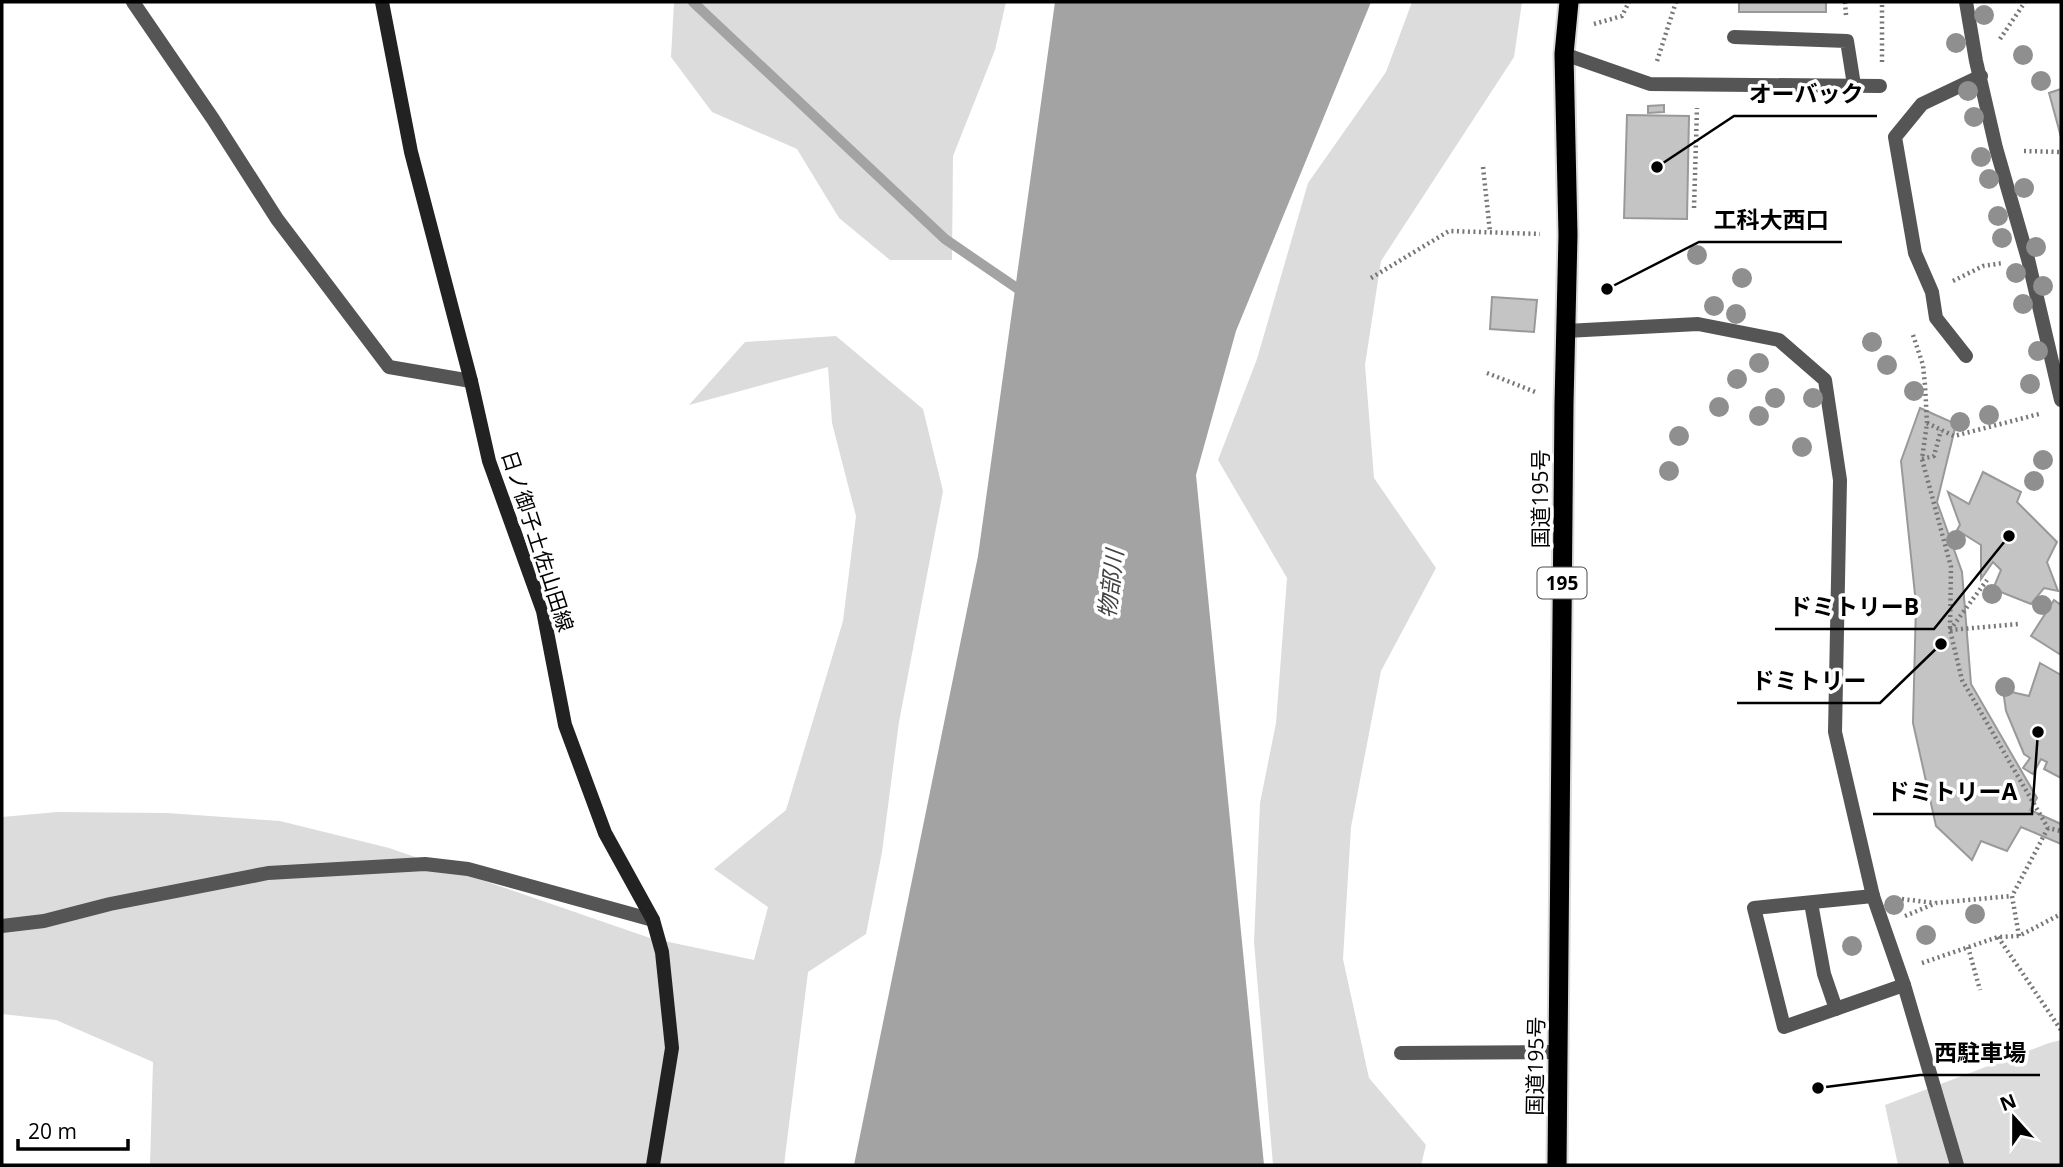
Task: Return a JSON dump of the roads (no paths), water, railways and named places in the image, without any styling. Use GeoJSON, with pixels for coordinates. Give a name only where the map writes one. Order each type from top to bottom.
{"type":"FeatureCollection","features":[{"type":"Feature","properties":{"kind":"highway","name":"国道195号"},"geometry":{"type":"LineString","coordinates":[[1557,1165],[1568,235],[1564,54],[1569,2]]}},
{"type":"Feature","properties":{"kind":"main road","name":"日ノ御子土佐山田線"},"geometry":{"type":"LineString","coordinates":[[382,2],[411,152],[471,381],[489,461],[543,611],[565,725],[605,833],[653,920],[662,952],[672,1048],[653,1165]]}},
{"type":"Feature","properties":{"kind":"street"},"geometry":{"type":"LineString","coordinates":[[133,2],[277,219],[389,367],[471,381]]}},
{"type":"Feature","properties":{"kind":"street"},"geometry":{"type":"LineString","coordinates":[[1966,2],[1996,148],[2028,259],[2061,400]]}},
{"type":"Feature","properties":{"kind":"street"},"geometry":{"type":"LineString","coordinates":[[1734,37],[1847,41],[1854,85]]}},
{"type":"Feature","properties":{"kind":"street"},"geometry":{"type":"LineString","coordinates":[[1564,54],[1650,84],[1881,86]]}},
{"type":"Feature","properties":{"kind":"street"},"geometry":{"type":"LineString","coordinates":[[1966,356],[1936,318],[1932,292],[1914,253],[1895,137],[1922,104],[1981,76]]}},
{"type":"Feature","properties":{"kind":"street"},"geometry":{"type":"LineString","coordinates":[[1566,331],[1698,324],[1779,340],[1825,380],[1840,480],[1835,732],[1873,896],[1904,985],[1957,1165]]}},
{"type":"Feature","properties":{"kind":"street"},"geometry":{"type":"LineString","coordinates":[[2,926],[44,922],[110,904],[268,873],[425,864],[468,869],[653,920]]}},
{"type":"Feature","properties":{"kind":"street"},"geometry":{"type":"LineString","coordinates":[[1873,896],[1754,908],[1784,1027],[1904,985]]}},
{"type":"Feature","properties":{"kind":"street"},"geometry":{"type":"LineString","coordinates":[[1811,903],[1824,975],[1836,1009]]}},
{"type":"Feature","properties":{"kind":"street"},"geometry":{"type":"LineString","coordinates":[[1401,1053],[1558,1052]]}},
{"type":"Feature","properties":{"kind":"water","name":"物部川"},"geometry":{"type":"Polygon","coordinates":[[[1055,2],[1371,2],[1236,331],[1196,475],[1264,1165],[854,1165],[978,556],[1055,2]]]}},
{"type":"Feature","properties":{"kind":"waterway"},"geometry":{"type":"LineString","coordinates":[[693,2],[945,239],[1027,295]]}},
{"type":"Feature","properties":{"kind":"place","name":"オーバック"},"geometry":{"type":"Point","coordinates":[1657,167]}},
{"type":"Feature","properties":{"kind":"place","name":"工科大西口"},"geometry":{"type":"Point","coordinates":[1607,289]}},
{"type":"Feature","properties":{"kind":"place","name":"ドミトリーB"},"geometry":{"type":"Point","coordinates":[2009,536]}},
{"type":"Feature","properties":{"kind":"place","name":"ドミトリー"},"geometry":{"type":"Point","coordinates":[1941,644]}},
{"type":"Feature","properties":{"kind":"place","name":"ドミトリーA"},"geometry":{"type":"Point","coordinates":[2038,732]}},
{"type":"Feature","properties":{"kind":"place","name":"西駐車場"},"geometry":{"type":"Point","coordinates":[1818,1088]}}]}
